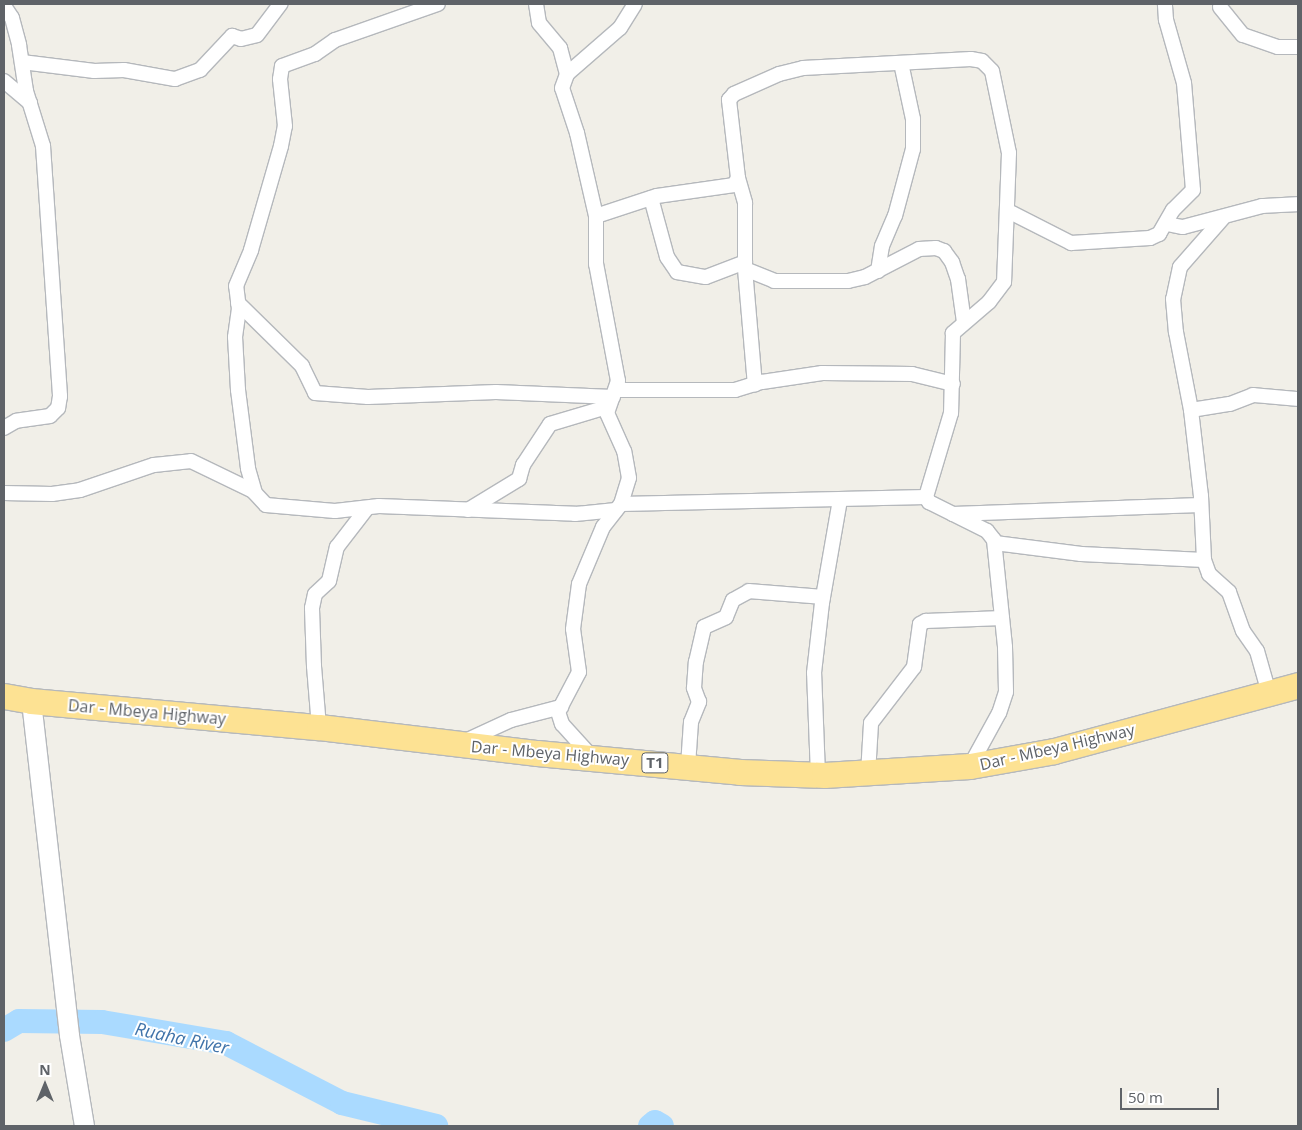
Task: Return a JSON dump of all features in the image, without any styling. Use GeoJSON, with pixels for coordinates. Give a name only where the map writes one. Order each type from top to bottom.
{"type":"FeatureCollection","features":[{"type":"Feature","properties":{"kind":"highway","name":"Dar - Mbeya Highway"},"geometry":{"type":"LineString","coordinates":[[4,696],[31,701],[319,727],[459,744],[688,766],[818,775],[868,774],[970,766],[1054,751],[1298,685]]}},
{"type":"Feature","properties":{"kind":"main road"},"geometry":{"type":"LineString","coordinates":[[31,701],[69,1035],[84,1126]]}},
{"type":"Feature","properties":{"kind":"street"},"geometry":{"type":"LineString","coordinates":[[22,62],[94,71],[124,70],[175,79],[200,70],[232,36],[241,39],[257,35],[280,4]]}},
{"type":"Feature","properties":{"kind":"street"},"geometry":{"type":"LineString","coordinates":[[255,493],[248,468],[238,390],[235,337],[238,303],[236,286],[251,250],[285,126],[280,79],[282,66],[290,61],[316,54],[335,40],[438,4]]}},
{"type":"Feature","properties":{"kind":"street"},"geometry":{"type":"LineString","coordinates":[[536,4],[539,23],[560,48],[567,74]]}},
{"type":"Feature","properties":{"kind":"street"},"geometry":{"type":"LineString","coordinates":[[591,756],[562,724],[558,715],[579,672],[573,629],[579,584],[603,528],[619,507],[629,482],[627,460],[608,417],[617,376],[596,264],[596,216],[577,133],[563,96],[562,81],[567,74],[620,28],[636,4]]}},
{"type":"Feature","properties":{"kind":"street"},"geometry":{"type":"LineString","coordinates":[[1008,211],[1075,244],[1150,238],[1159,234],[1167,224],[1173,210],[1194,186],[1184,83],[1166,20],[1164,4]]}},
{"type":"Feature","properties":{"kind":"street"},"geometry":{"type":"LineString","coordinates":[[4,6],[12,18],[30,103],[43,146],[60,396],[58,408],[50,416],[16,421],[4,428]]}},
{"type":"Feature","properties":{"kind":"street"},"geometry":{"type":"LineString","coordinates":[[1220,7],[1243,35],[1278,47],[1298,47]]}},
{"type":"Feature","properties":{"kind":"street"},"geometry":{"type":"LineString","coordinates":[[755,385],[745,266],[745,204],[738,178],[728,104],[734,94],[791,69],[971,59],[982,61],[992,71],[1009,153],[1008,211],[1003,285],[989,302],[953,333],[953,384],[949,422],[926,497]]}},
{"type":"Feature","properties":{"kind":"street"},"geometry":{"type":"LineString","coordinates":[[878,271],[882,246],[895,216],[913,150],[912,119],[902,63]]}},
{"type":"Feature","properties":{"kind":"street"},"geometry":{"type":"LineString","coordinates":[[4,81],[30,103]]}},
{"type":"Feature","properties":{"kind":"street"},"geometry":{"type":"LineString","coordinates":[[596,216],[651,198],[686,190],[730,186],[738,178]]}},
{"type":"Feature","properties":{"kind":"street"},"geometry":{"type":"LineString","coordinates":[[651,198],[667,257],[677,272],[706,278],[745,266],[774,280],[835,282],[858,280],[919,248],[944,251],[958,279],[964,322]]}},
{"type":"Feature","properties":{"kind":"street"},"geometry":{"type":"LineString","coordinates":[[1167,224],[1183,226],[1223,218],[1262,206],[1298,204]]}},
{"type":"Feature","properties":{"kind":"street"},"geometry":{"type":"LineString","coordinates":[[1223,218],[1187,256],[1174,285],[1176,332],[1190,410],[1201,505],[1204,560],[1211,577],[1229,592],[1243,631],[1256,650],[1269,693]]}},
{"type":"Feature","properties":{"kind":"street"},"geometry":{"type":"LineString","coordinates":[[238,303],[304,369],[315,393],[368,397],[496,392],[612,398],[713,391],[822,373],[912,374],[953,384]]}},
{"type":"Feature","properties":{"kind":"street"},"geometry":{"type":"LineString","coordinates":[[1190,410],[1230,404],[1253,395],[1298,399]]}},
{"type":"Feature","properties":{"kind":"street"},"geometry":{"type":"LineString","coordinates":[[468,510],[519,479],[523,465],[550,424],[612,398]]}},
{"type":"Feature","properties":{"kind":"street"},"geometry":{"type":"LineString","coordinates":[[4,493],[52,494],[70,491],[154,464],[191,461],[255,493],[266,505],[336,511],[367,508],[575,514],[619,507],[926,497],[952,514],[988,531],[995,543],[1002,618],[1005,699],[970,766]]}},
{"type":"Feature","properties":{"kind":"street"},"geometry":{"type":"LineString","coordinates":[[818,775],[814,673],[823,597],[840,500]]}},
{"type":"Feature","properties":{"kind":"street"},"geometry":{"type":"LineString","coordinates":[[952,514],[1201,505]]}},
{"type":"Feature","properties":{"kind":"street"},"geometry":{"type":"LineString","coordinates":[[319,727],[314,666],[315,594],[329,581],[336,547],[367,508]]}},
{"type":"Feature","properties":{"kind":"street"},"geometry":{"type":"LineString","coordinates":[[995,543],[1081,554],[1204,560]]}},
{"type":"Feature","properties":{"kind":"street"},"geometry":{"type":"LineString","coordinates":[[688,766],[691,722],[699,702],[694,688],[696,662],[704,627],[726,617],[733,600],[749,591],[823,597]]}},
{"type":"Feature","properties":{"kind":"street"},"geometry":{"type":"LineString","coordinates":[[868,774],[871,723],[914,667],[920,624],[926,621],[1002,618]]}},
{"type":"Feature","properties":{"kind":"street"},"geometry":{"type":"LineString","coordinates":[[459,744],[510,720],[561,707]]}},
{"type":"Feature","properties":{"kind":"waterway","name":"Ruaha River"},"geometry":{"type":"LineString","coordinates":[[4,1030],[19,1021],[102,1022],[226,1043],[342,1103],[436,1126]]}},
{"type":"Feature","properties":{"kind":"waterway","name":"Ruaha River"},"geometry":{"type":"LineString","coordinates":[[650,1126],[655,1122],[662,1126]]}}]}
